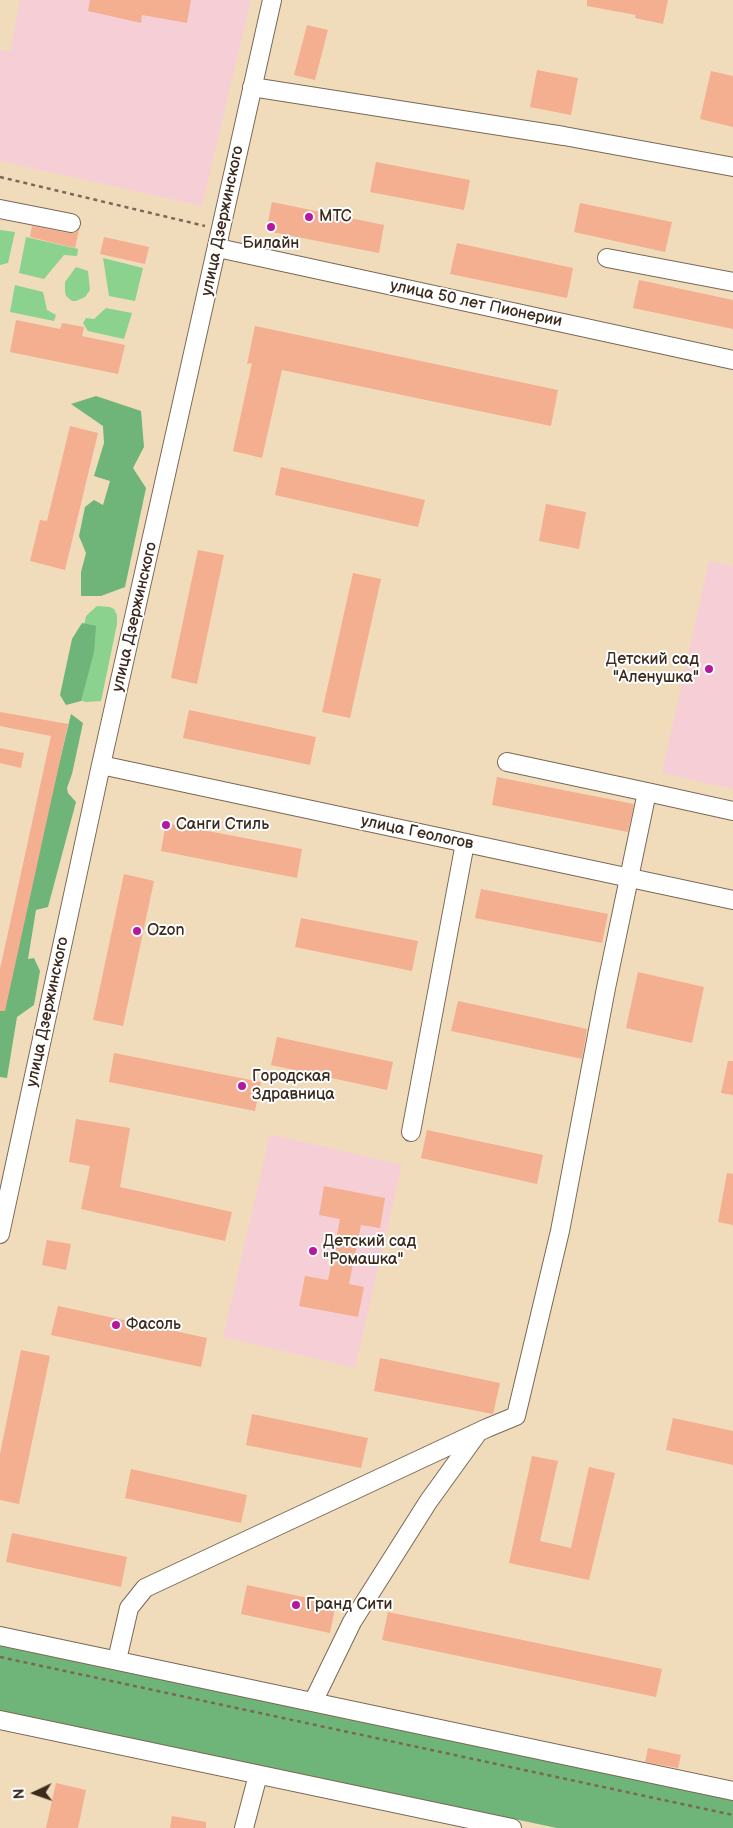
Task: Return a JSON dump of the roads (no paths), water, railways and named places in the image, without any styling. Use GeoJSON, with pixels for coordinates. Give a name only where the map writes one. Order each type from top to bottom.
{"type":"FeatureCollection","features":[{"type":"Feature","properties":{"kind":"street","name":"улица Дзержинского"},"geometry":{"type":"LineString","coordinates":[[0,1234],[101,766],[272,0]]}},
{"type":"Feature","properties":{"kind":"street"},"geometry":{"type":"LineString","coordinates":[[252,87],[564,136],[733,167]]}},
{"type":"Feature","properties":{"kind":"street"},"geometry":{"type":"LineString","coordinates":[[0,208],[70,223]]}},
{"type":"Feature","properties":{"kind":"street","name":"улица 50 лет Пионерии"},"geometry":{"type":"LineString","coordinates":[[218,248],[733,360]]}},
{"type":"Feature","properties":{"kind":"street"},"geometry":{"type":"LineString","coordinates":[[606,258],[733,282]]}},
{"type":"Feature","properties":{"kind":"street"},"geometry":{"type":"LineString","coordinates":[[507,762],[733,812]]}},
{"type":"Feature","properties":{"kind":"street","name":"улица Геологов"},"geometry":{"type":"LineString","coordinates":[[101,766],[733,900]]}},
{"type":"Feature","properties":{"kind":"street"},"geometry":{"type":"LineString","coordinates":[[117,1660],[129,1608],[145,1588],[516,1416],[560,1231],[606,988],[647,792]]}},
{"type":"Feature","properties":{"kind":"street"},"geometry":{"type":"LineString","coordinates":[[411,1132],[465,843]]}},
{"type":"Feature","properties":{"kind":"street"},"geometry":{"type":"LineString","coordinates":[[313,1702],[352,1622],[428,1502],[479,1432]]}},
{"type":"Feature","properties":{"kind":"street"},"geometry":{"type":"LineString","coordinates":[[0,1636],[733,1791]]}},
{"type":"Feature","properties":{"kind":"street"},"geometry":{"type":"LineString","coordinates":[[0,1720],[512,1828]]}},
{"type":"Feature","properties":{"kind":"street"},"geometry":{"type":"LineString","coordinates":[[244,1828],[258,1775]]}},
{"type":"Feature","properties":{"kind":"place","name":"МТС"},"geometry":{"type":"Point","coordinates":[309,217]}},
{"type":"Feature","properties":{"kind":"place","name":"Билайн"},"geometry":{"type":"Point","coordinates":[271,227]}},
{"type":"Feature","properties":{"kind":"place","name":"Детский сад \"Аленушка\""},"geometry":{"type":"Point","coordinates":[709,669]}},
{"type":"Feature","properties":{"kind":"place","name":"Санги Стиль"},"geometry":{"type":"Point","coordinates":[166,825]}},
{"type":"Feature","properties":{"kind":"place","name":"Ozon"},"geometry":{"type":"Point","coordinates":[137,931]}},
{"type":"Feature","properties":{"kind":"place","name":"Городская Здравница"},"geometry":{"type":"Point","coordinates":[242,1086]}},
{"type":"Feature","properties":{"kind":"place","name":"Детский сад \"Ромашка\""},"geometry":{"type":"Point","coordinates":[313,1251]}},
{"type":"Feature","properties":{"kind":"place","name":"Фасоль"},"geometry":{"type":"Point","coordinates":[116,1325]}},
{"type":"Feature","properties":{"kind":"place","name":"Гранд Сити"},"geometry":{"type":"Point","coordinates":[296,1605]}}]}
